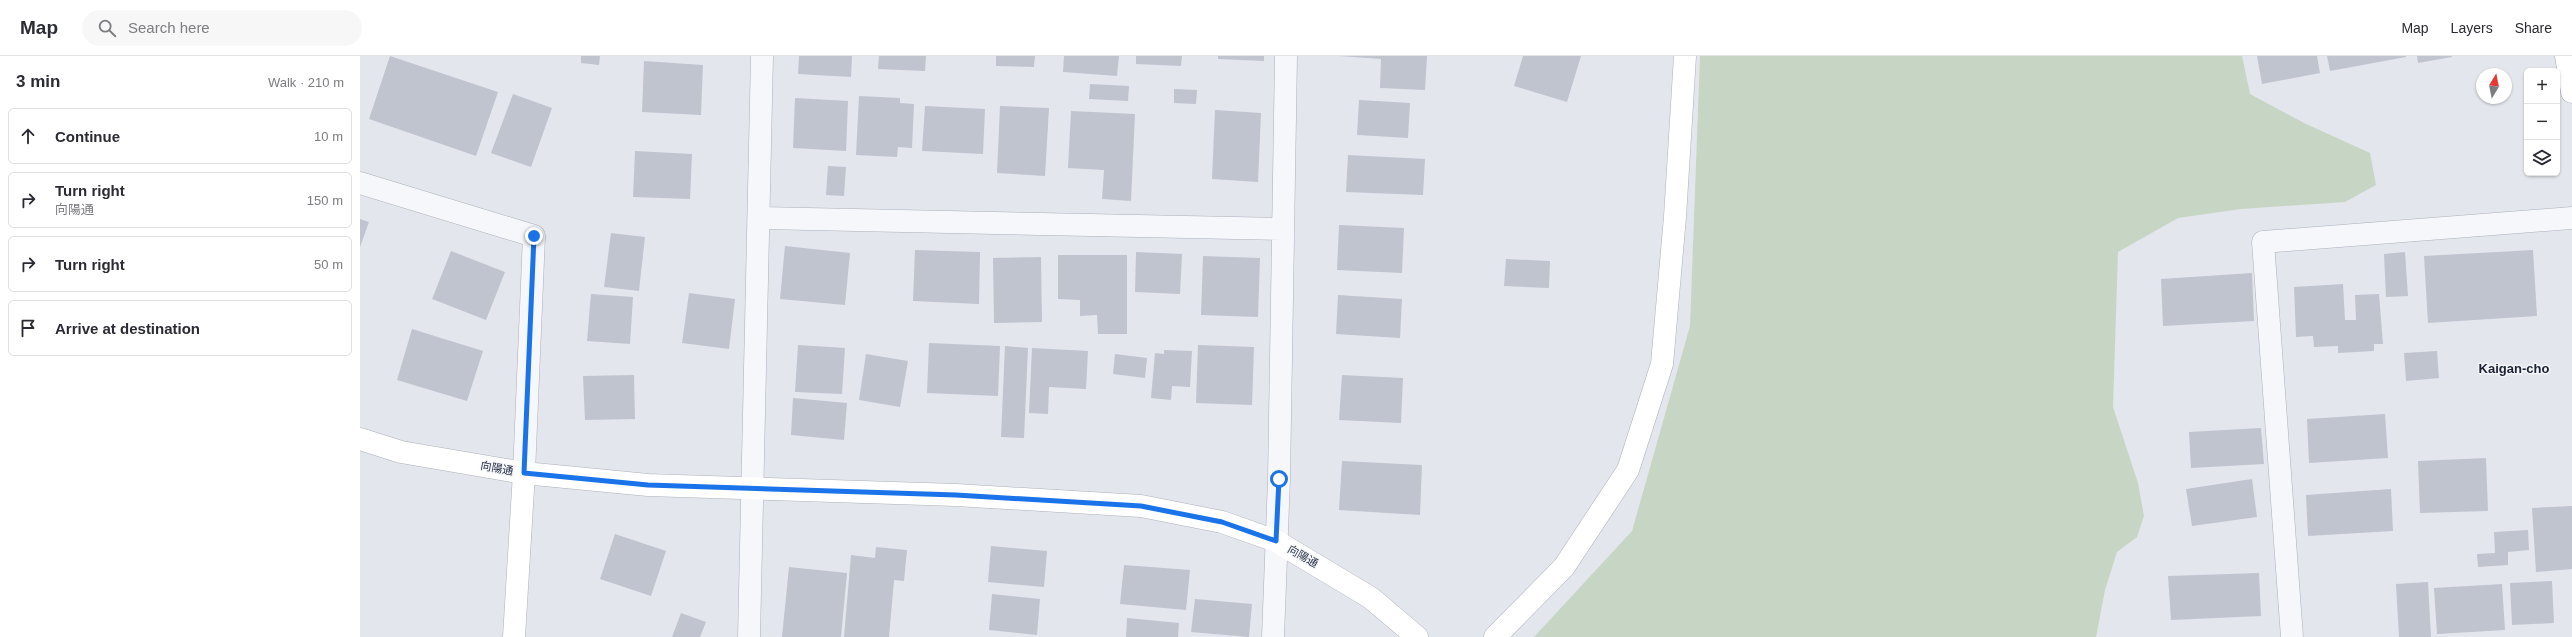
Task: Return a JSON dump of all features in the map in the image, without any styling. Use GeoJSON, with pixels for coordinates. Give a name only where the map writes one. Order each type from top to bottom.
{"type":"FeatureCollection","features":[{"type":"Feature","properties":{"kind":"street"},"geometry":{"type":"LineString","coordinates":[[749,637],[762,56]]}},
{"type":"Feature","properties":{"kind":"street"},"geometry":{"type":"LineString","coordinates":[[1273,637],[1286,56]]}},
{"type":"Feature","properties":{"kind":"street"},"geometry":{"type":"LineString","coordinates":[[1495,637],[1564,567],[1628,470],[1662,364],[1685,56]]}},
{"type":"Feature","properties":{"kind":"street"},"geometry":{"type":"LineString","coordinates":[[2568,59],[2572,92]]}},
{"type":"Feature","properties":{"kind":"street"},"geometry":{"type":"LineString","coordinates":[[360,183],[534,236],[524,473],[514,637]]}},
{"type":"Feature","properties":{"kind":"street"},"geometry":{"type":"LineString","coordinates":[[759,218],[1283,229]]}},
{"type":"Feature","properties":{"kind":"street"},"geometry":{"type":"LineString","coordinates":[[2292,637],[2263,242],[2572,218]]}},
{"type":"Feature","properties":{"kind":"street","name":"向陽通"},"geometry":{"type":"LineString","coordinates":[[360,439],[401,452],[524,473],[648,485],[956,495],[1141,506],[1222,522],[1276,541],[1371,598],[1417,637]]}},
{"type":"Feature","properties":{"kind":"green space"},"geometry":{"type":"Polygon","coordinates":[[[1700,56],[2242,56],[2250,94],[2304,123],[2370,153],[2376,185],[2345,202],[2241,209],[2178,218],[2118,252],[2113,407],[2138,483],[2144,516],[2137,537],[2117,552],[2105,590],[2096,637],[1534,637],[1632,531],[1690,326],[1700,56]]]}},
{"type":"Feature","properties":{"kind":"building"},"geometry":{"type":"Polygon","coordinates":[[[390,56],[498,92],[476,156],[369,119],[390,56]]]}},
{"type":"Feature","properties":{"kind":"building"},"geometry":{"type":"Polygon","coordinates":[[[581,56],[600,56],[599,65],[581,63],[581,56]]]}},
{"type":"Feature","properties":{"kind":"building"},"geometry":{"type":"Polygon","coordinates":[[[799,56],[852,56],[851,77],[798,74],[799,56]]]}},
{"type":"Feature","properties":{"kind":"building"},"geometry":{"type":"Polygon","coordinates":[[[879,56],[926,56],[925,71],[878,69],[879,56]]]}},
{"type":"Feature","properties":{"kind":"building"},"geometry":{"type":"Polygon","coordinates":[[[996,56],[1035,56],[1034,67],[996,66],[996,56]]]}},
{"type":"Feature","properties":{"kind":"building"},"geometry":{"type":"Polygon","coordinates":[[[1064,56],[1119,56],[1117,76],[1063,72],[1064,56]]]}},
{"type":"Feature","properties":{"kind":"building"},"geometry":{"type":"Polygon","coordinates":[[[1136,56],[1182,56],[1181,66],[1136,64],[1136,56]]]}},
{"type":"Feature","properties":{"kind":"building"},"geometry":{"type":"Polygon","coordinates":[[[1218,56],[1264,56],[1264,61],[1218,59],[1218,56]]]}},
{"type":"Feature","properties":{"kind":"building"},"geometry":{"type":"Polygon","coordinates":[[[1339,56],[1427,56],[1425,90],[1380,88],[1381,59],[1339,56]]]}},
{"type":"Feature","properties":{"kind":"building"},"geometry":{"type":"Polygon","coordinates":[[[1523,56],[1581,56],[1567,102],[1514,86],[1523,56]]]}},
{"type":"Feature","properties":{"kind":"building"},"geometry":{"type":"Polygon","coordinates":[[[2257,56],[2317,56],[2320,73],[2262,84],[2257,56]]]}},
{"type":"Feature","properties":{"kind":"building"},"geometry":{"type":"Polygon","coordinates":[[[2327,56],[2406,56],[2406,57],[2330,71],[2327,56]]]}},
{"type":"Feature","properties":{"kind":"building"},"geometry":{"type":"Polygon","coordinates":[[[2417,56],[2452,56],[2452,57],[2418,63],[2417,56]]]}},
{"type":"Feature","properties":{"kind":"building"},"geometry":{"type":"Polygon","coordinates":[[[644,61],[703,65],[701,115],[642,112],[644,61]]]}},
{"type":"Feature","properties":{"kind":"building"},"geometry":{"type":"Polygon","coordinates":[[[1090,84],[1129,86],[1128,101],[1089,99],[1090,84]]]}},
{"type":"Feature","properties":{"kind":"building"},"geometry":{"type":"Polygon","coordinates":[[[1174,89],[1197,90],[1196,104],[1174,103],[1174,89]]]}},
{"type":"Feature","properties":{"kind":"building"},"geometry":{"type":"Polygon","coordinates":[[[513,94],[552,108],[531,167],[491,153],[513,94]]]}},
{"type":"Feature","properties":{"kind":"building"},"geometry":{"type":"Polygon","coordinates":[[[859,96],[900,98],[900,103],[914,104],[912,148],[898,147],[897,157],[856,155],[859,96]]]}},
{"type":"Feature","properties":{"kind":"building"},"geometry":{"type":"Polygon","coordinates":[[[795,98],[848,101],[846,151],[793,148],[795,98]]]}},
{"type":"Feature","properties":{"kind":"building"},"geometry":{"type":"Polygon","coordinates":[[[1359,100],[1410,103],[1408,138],[1357,135],[1359,100]]]}},
{"type":"Feature","properties":{"kind":"building"},"geometry":{"type":"Polygon","coordinates":[[[925,106],[985,109],[983,154],[922,151],[925,106]]]}},
{"type":"Feature","properties":{"kind":"building"},"geometry":{"type":"Polygon","coordinates":[[[1000,106],[1049,108],[1045,176],[997,173],[1000,106]]]}},
{"type":"Feature","properties":{"kind":"building"},"geometry":{"type":"Polygon","coordinates":[[[1215,110],[1261,113],[1258,182],[1212,179],[1215,110]]]}},
{"type":"Feature","properties":{"kind":"building"},"geometry":{"type":"Polygon","coordinates":[[[1071,111],[1135,114],[1131,201],[1102,199],[1104,170],[1068,168],[1071,111]]]}},
{"type":"Feature","properties":{"kind":"building"},"geometry":{"type":"Polygon","coordinates":[[[635,151],[692,154],[690,199],[633,197],[635,151]]]}},
{"type":"Feature","properties":{"kind":"building"},"geometry":{"type":"Polygon","coordinates":[[[1348,155],[1425,159],[1423,195],[1346,192],[1348,155]]]}},
{"type":"Feature","properties":{"kind":"building"},"geometry":{"type":"Polygon","coordinates":[[[828,166],[846,167],[844,196],[826,195],[828,166]]]}},
{"type":"Feature","properties":{"kind":"building"},"geometry":{"type":"Polygon","coordinates":[[[360,219],[369,222],[360,247],[360,219]]]}},
{"type":"Feature","properties":{"kind":"building"},"geometry":{"type":"Polygon","coordinates":[[[1339,225],[1404,228],[1402,273],[1337,270],[1339,225]]]}},
{"type":"Feature","properties":{"kind":"building"},"geometry":{"type":"Polygon","coordinates":[[[611,233],[645,237],[639,291],[604,287],[611,233]]]}},
{"type":"Feature","properties":{"kind":"building"},"geometry":{"type":"Polygon","coordinates":[[[785,246],[850,253],[845,305],[780,299],[785,246]]]}},
{"type":"Feature","properties":{"kind":"building"},"geometry":{"type":"Polygon","coordinates":[[[915,250],[980,252],[979,304],[913,301],[915,250]]]}},
{"type":"Feature","properties":{"kind":"building"},"geometry":{"type":"Polygon","coordinates":[[[2533,250],[2537,316],[2428,323],[2424,256],[2533,250]]]}},
{"type":"Feature","properties":{"kind":"building"},"geometry":{"type":"Polygon","coordinates":[[[451,251],[505,272],[486,320],[432,299],[451,251]]]}},
{"type":"Feature","properties":{"kind":"building"},"geometry":{"type":"Polygon","coordinates":[[[1136,252],[1182,254],[1180,294],[1135,292],[1136,252]]]}},
{"type":"Feature","properties":{"kind":"building"},"geometry":{"type":"Polygon","coordinates":[[[2405,252],[2408,296],[2386,297],[2384,254],[2405,252]]]}},
{"type":"Feature","properties":{"kind":"building"},"geometry":{"type":"Polygon","coordinates":[[[1058,255],[1127,255],[1127,334],[1098,334],[1097,315],[1080,316],[1080,300],[1058,299],[1058,255]]]}},
{"type":"Feature","properties":{"kind":"building"},"geometry":{"type":"Polygon","coordinates":[[[1203,256],[1260,258],[1258,317],[1201,315],[1203,256]]]}},
{"type":"Feature","properties":{"kind":"building"},"geometry":{"type":"Polygon","coordinates":[[[1041,257],[1042,322],[994,323],[993,258],[1041,257]]]}},
{"type":"Feature","properties":{"kind":"building"},"geometry":{"type":"Polygon","coordinates":[[[1506,259],[1550,261],[1549,288],[1504,286],[1506,259]]]}},
{"type":"Feature","properties":{"kind":"building"},"geometry":{"type":"Polygon","coordinates":[[[2252,273],[2254,321],[2163,326],[2161,279],[2252,273]]]}},
{"type":"Feature","properties":{"kind":"building"},"geometry":{"type":"Polygon","coordinates":[[[2343,284],[2345,320],[2356,320],[2355,295],[2379,294],[2383,344],[2374,344],[2374,351],[2338,353],[2338,346],[2314,347],[2313,336],[2296,337],[2294,287],[2343,284]]]}},
{"type":"Feature","properties":{"kind":"building"},"geometry":{"type":"Polygon","coordinates":[[[689,293],[735,299],[729,349],[682,343],[689,293]]]}},
{"type":"Feature","properties":{"kind":"building"},"geometry":{"type":"Polygon","coordinates":[[[591,294],[633,297],[630,344],[587,341],[591,294]]]}},
{"type":"Feature","properties":{"kind":"building"},"geometry":{"type":"Polygon","coordinates":[[[1338,295],[1402,299],[1400,338],[1336,334],[1338,295]]]}},
{"type":"Feature","properties":{"kind":"building"},"geometry":{"type":"Polygon","coordinates":[[[412,329],[483,351],[467,401],[397,380],[412,329]]]}},
{"type":"Feature","properties":{"kind":"building"},"geometry":{"type":"Polygon","coordinates":[[[929,343],[1000,346],[998,396],[927,393],[929,343]]]}},
{"type":"Feature","properties":{"kind":"building"},"geometry":{"type":"Polygon","coordinates":[[[798,345],[845,348],[842,394],[795,392],[798,345]]]}},
{"type":"Feature","properties":{"kind":"building"},"geometry":{"type":"Polygon","coordinates":[[[1198,345],[1254,347],[1252,405],[1196,403],[1198,345]]]}},
{"type":"Feature","properties":{"kind":"building"},"geometry":{"type":"Polygon","coordinates":[[[1005,346],[1028,348],[1024,438],[1001,437],[1005,346]]]}},
{"type":"Feature","properties":{"kind":"building"},"geometry":{"type":"Polygon","coordinates":[[[1032,348],[1088,351],[1086,389],[1049,387],[1048,414],[1029,413],[1032,348]]]}},
{"type":"Feature","properties":{"kind":"building"},"geometry":{"type":"Polygon","coordinates":[[[1164,350],[1192,351],[1190,387],[1172,386],[1171,400],[1151,398],[1155,353],[1164,354],[1164,350]]]}},
{"type":"Feature","properties":{"kind":"building"},"geometry":{"type":"Polygon","coordinates":[[[2437,351],[2439,378],[2406,381],[2404,353],[2437,351]]]}},
{"type":"Feature","properties":{"kind":"building"},"geometry":{"type":"Polygon","coordinates":[[[866,354],[908,361],[900,407],[859,400],[866,354]]]}},
{"type":"Feature","properties":{"kind":"building"},"geometry":{"type":"Polygon","coordinates":[[[1115,354],[1147,358],[1145,378],[1113,374],[1115,354]]]}},
{"type":"Feature","properties":{"kind":"building"},"geometry":{"type":"Polygon","coordinates":[[[634,375],[635,419],[585,420],[583,376],[634,375]]]}},
{"type":"Feature","properties":{"kind":"building"},"geometry":{"type":"Polygon","coordinates":[[[1342,375],[1403,378],[1401,423],[1339,420],[1342,375]]]}},
{"type":"Feature","properties":{"kind":"building"},"geometry":{"type":"Polygon","coordinates":[[[793,398],[847,403],[844,440],[791,435],[793,398]]]}},
{"type":"Feature","properties":{"kind":"building"},"geometry":{"type":"Polygon","coordinates":[[[2385,414],[2388,458],[2309,463],[2307,419],[2385,414]]]}},
{"type":"Feature","properties":{"kind":"building"},"geometry":{"type":"Polygon","coordinates":[[[2261,428],[2264,464],[2191,468],[2189,432],[2261,428]]]}},
{"type":"Feature","properties":{"kind":"building"},"geometry":{"type":"Polygon","coordinates":[[[2486,458],[2488,511],[2420,513],[2418,461],[2486,458]]]}},
{"type":"Feature","properties":{"kind":"building"},"geometry":{"type":"Polygon","coordinates":[[[1342,461],[1422,465],[1420,515],[1339,510],[1342,461]]]}},
{"type":"Feature","properties":{"kind":"building"},"geometry":{"type":"Polygon","coordinates":[[[2252,479],[2257,517],[2192,526],[2186,489],[2252,479]]]}},
{"type":"Feature","properties":{"kind":"building"},"geometry":{"type":"Polygon","coordinates":[[[2391,489],[2393,531],[2308,536],[2306,495],[2391,489]]]}},
{"type":"Feature","properties":{"kind":"building"},"geometry":{"type":"Polygon","coordinates":[[[2572,506],[2572,569],[2536,572],[2532,508],[2572,506]]]}},
{"type":"Feature","properties":{"kind":"building"},"geometry":{"type":"Polygon","coordinates":[[[2528,530],[2529,550],[2508,552],[2508,565],[2478,567],[2477,554],[2495,553],[2494,532],[2528,530]]]}},
{"type":"Feature","properties":{"kind":"building"},"geometry":{"type":"Polygon","coordinates":[[[615,534],[666,551],[651,596],[600,579],[615,534]]]}},
{"type":"Feature","properties":{"kind":"building"},"geometry":{"type":"Polygon","coordinates":[[[991,546],[1047,551],[1044,587],[988,582],[991,546]]]}},
{"type":"Feature","properties":{"kind":"building"},"geometry":{"type":"Polygon","coordinates":[[[876,547],[907,550],[904,581],[894,580],[889,637],[844,637],[851,555],[875,558],[876,547]]]}},
{"type":"Feature","properties":{"kind":"building"},"geometry":{"type":"Polygon","coordinates":[[[1124,565],[1190,570],[1186,610],[1120,604],[1124,565]]]}},
{"type":"Feature","properties":{"kind":"building"},"geometry":{"type":"Polygon","coordinates":[[[789,567],[847,573],[841,637],[782,637],[789,567]]]}},
{"type":"Feature","properties":{"kind":"building"},"geometry":{"type":"Polygon","coordinates":[[[2259,573],[2261,616],[2171,620],[2168,576],[2259,573]]]}},
{"type":"Feature","properties":{"kind":"building"},"geometry":{"type":"Polygon","coordinates":[[[2552,581],[2554,623],[2512,625],[2510,583],[2552,581]]]}},
{"type":"Feature","properties":{"kind":"building"},"geometry":{"type":"Polygon","coordinates":[[[2428,582],[2431,637],[2399,637],[2396,584],[2428,582]]]}},
{"type":"Feature","properties":{"kind":"building"},"geometry":{"type":"Polygon","coordinates":[[[2502,584],[2505,630],[2437,634],[2434,588],[2502,584]]]}},
{"type":"Feature","properties":{"kind":"building"},"geometry":{"type":"Polygon","coordinates":[[[992,594],[1040,599],[1037,635],[989,630],[992,594]]]}},
{"type":"Feature","properties":{"kind":"building"},"geometry":{"type":"Polygon","coordinates":[[[1195,599],[1252,604],[1249,637],[1191,632],[1195,599]]]}},
{"type":"Feature","properties":{"kind":"building"},"geometry":{"type":"Polygon","coordinates":[[[681,613],[706,622],[700,637],[672,637],[681,613]]]}},
{"type":"Feature","properties":{"kind":"building"},"geometry":{"type":"Polygon","coordinates":[[[1127,618],[1179,623],[1178,637],[1126,637],[1127,618]]]}},
{"type":"Feature","properties":{"kind":"district","name":"Kaigan-cho"},"geometry":{"type":"Point","coordinates":[2514,368]}},
{"type":"Feature","properties":{"kind":"route"},"geometry":{"type":"LineString","coordinates":[[534,236],[524,473],[648,485],[956,495],[1141,506],[1222,522],[1276,541],[1279,479]]}}]}
